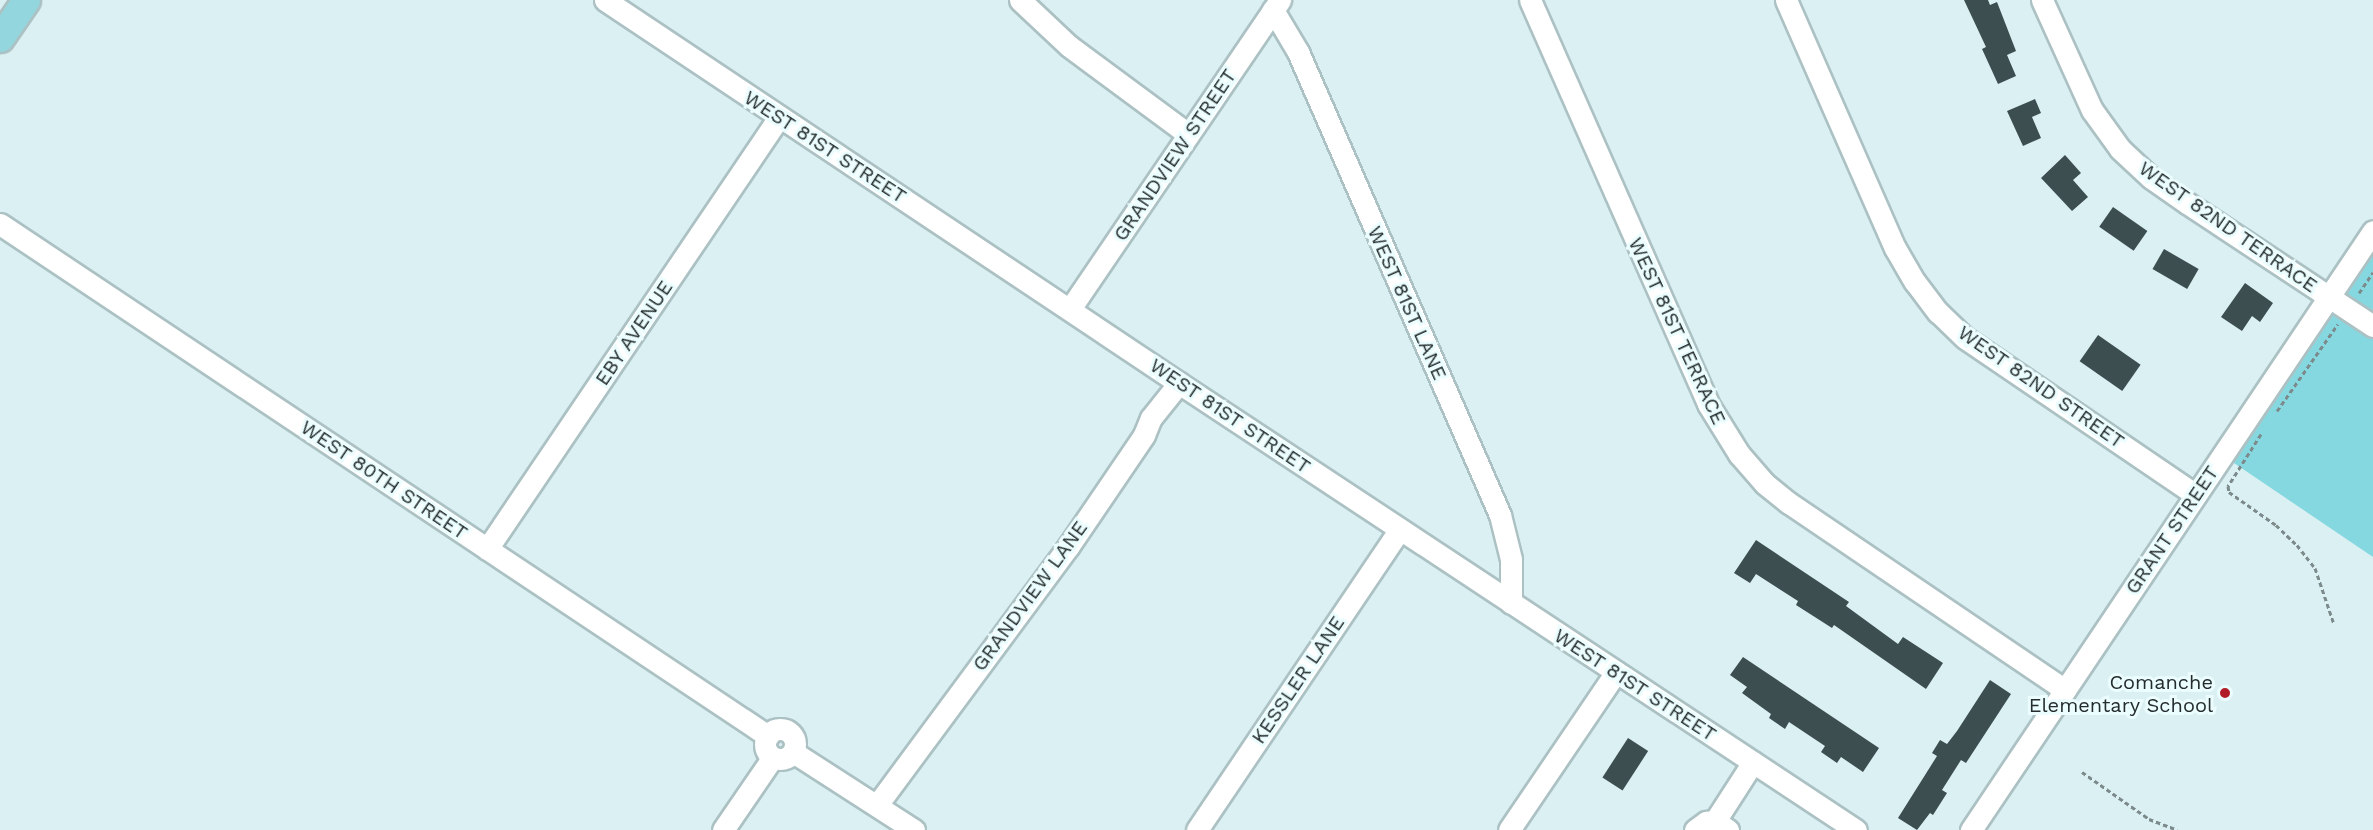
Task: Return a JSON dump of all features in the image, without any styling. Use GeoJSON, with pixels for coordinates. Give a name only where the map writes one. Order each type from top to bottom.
{"type":"FeatureCollection","features":[{"type":"Feature","properties":{"kind":"main road"},"geometry":{"type":"LineString","coordinates":[[0,38],[26,0]]}},
{"type":"Feature","properties":{"kind":"street","name":"WEST 81ST STREET"},"geometry":{"type":"LineString","coordinates":[[605,0],[1399,530],[1856,830]]}},
{"type":"Feature","properties":{"kind":"street"},"geometry":{"type":"LineString","coordinates":[[1020,0],[1069,46],[1188,134]]}},
{"type":"Feature","properties":{"kind":"street","name":"WEST 81ST TERRACE"},"geometry":{"type":"LineString","coordinates":[[1530,0],[1708,404],[1739,454],[1764,483],[1789,504],[2065,690]]}},
{"type":"Feature","properties":{"kind":"street","name":"WEST 82ND STREET"},"geometry":{"type":"LineString","coordinates":[[1786,0],[1895,248],[1915,282],[1938,312],[1965,338],[2196,495]]}},
{"type":"Feature","properties":{"kind":"street","name":"WEST 82ND TERRACE"},"geometry":{"type":"LineString","coordinates":[[2042,0],[2092,110],[2120,149],[2177,196],[2373,326]]}},
{"type":"Feature","properties":{"kind":"street","name":"GRANDVIEW STREET"},"geometry":{"type":"LineString","coordinates":[[1070,309],[1277,5]]}},
{"type":"Feature","properties":{"kind":"street","name":"WEST 81ST LANE"},"geometry":{"type":"LineString","coordinates":[[1277,5],[1500,514],[1511,559],[1511,603]]}},
{"type":"Feature","properties":{"kind":"street","name":"EBY AVENUE"},"geometry":{"type":"LineString","coordinates":[[487,549],[779,117]]}},
{"type":"Feature","properties":{"kind":"street","name":"WEST 80TH STREET"},"geometry":{"type":"LineString","coordinates":[[0,224],[768,736],[765,745],[783,755]]}},
{"type":"Feature","properties":{"kind":"street","name":"GRANT STREET"},"geometry":{"type":"LineString","coordinates":[[1971,830],[2373,231]]}},
{"type":"Feature","properties":{"kind":"street","name":"GRANDVIEW LANE"},"geometry":{"type":"LineString","coordinates":[[877,805],[1068,547],[1144,435],[1151,418],[1179,384]]}},
{"type":"Feature","properties":{"kind":"street","name":"KESSLER LANE"},"geometry":{"type":"LineString","coordinates":[[1197,830],[1399,530]]}},
{"type":"Feature","properties":{"kind":"street"},"geometry":{"type":"LineString","coordinates":[[1509,830],[1616,672]]}},
{"type":"Feature","properties":{"kind":"street"},"geometry":{"type":"LineString","coordinates":[[723,830],[783,755],[877,805],[914,830]]}},
{"type":"Feature","properties":{"kind":"street"},"geometry":{"type":"LineString","coordinates":[[1695,830],[1706,822],[1722,826],[1753,762]]}},
{"type":"Feature","properties":{"kind":"path"},"geometry":{"type":"LineString","coordinates":[[2271,419],[2302,379],[2373,272]]}},
{"type":"Feature","properties":{"kind":"path"},"geometry":{"type":"LineString","coordinates":[[2266,427],[2228,486],[2229,492],[2276,525],[2297,544],[2315,567],[2334,624]]}},
{"type":"Feature","properties":{"kind":"path"},"geometry":{"type":"LineString","coordinates":[[2082,771],[2149,819],[2177,830]]}},
{"type":"Feature","properties":{"kind":"shaded area"},"geometry":{"type":"Polygon","coordinates":[[[2373,252],[2373,557],[2231,461],[2373,252]]]}},
{"type":"Feature","properties":{"kind":"building"},"geometry":{"type":"Polygon","coordinates":[[[1964,0],[1988,0],[1990,5],[1997,2],[2016,51],[2007,55],[2016,76],[1998,84],[1982,49],[1986,47],[1964,0]]]}},
{"type":"Feature","properties":{"kind":"building"},"geometry":{"type":"Polygon","coordinates":[[[2035,99],[2041,113],[2032,117],[2041,138],[2023,146],[2007,111],[2035,99]]]}},
{"type":"Feature","properties":{"kind":"building"},"geometry":{"type":"Polygon","coordinates":[[[2065,155],[2081,173],[2073,180],[2088,197],[2072,211],[2041,178],[2065,155]]]}},
{"type":"Feature","properties":{"kind":"building"},"geometry":{"type":"Polygon","coordinates":[[[2113,207],[2147,231],[2134,251],[2099,227],[2113,207]]]}},
{"type":"Feature","properties":{"kind":"building"},"geometry":{"type":"Polygon","coordinates":[[[2164,249],[2199,269],[2187,289],[2152,269],[2164,249]]]}},
{"type":"Feature","properties":{"kind":"building"},"geometry":{"type":"Polygon","coordinates":[[[2245,283],[2273,303],[2260,322],[2252,316],[2242,331],[2221,317],[2245,283]]]}},
{"type":"Feature","properties":{"kind":"building"},"geometry":{"type":"Polygon","coordinates":[[[2098,335],[2141,365],[2122,391],[2080,361],[2098,335]]]}},
{"type":"Feature","properties":{"kind":"building"},"geometry":{"type":"Polygon","coordinates":[[[1756,540],[1849,602],[1846,606],[1898,644],[1903,637],[1943,663],[1926,689],[1834,625],[1832,628],[1796,605],[1798,601],[1756,574],[1750,583],[1734,573],[1756,540]]]}},
{"type":"Feature","properties":{"kind":"building"},"geometry":{"type":"Polygon","coordinates":[[[1743,657],[1879,748],[1863,772],[1841,757],[1837,763],[1821,752],[1825,746],[1789,722],[1785,729],[1769,718],[1771,714],[1742,693],[1747,687],[1730,675],[1743,657]]]}},
{"type":"Feature","properties":{"kind":"building"},"geometry":{"type":"Polygon","coordinates":[[[1990,680],[2011,694],[1966,763],[1961,760],[1942,790],[1947,793],[1933,815],[1930,813],[1917,830],[1898,818],[1937,756],[1932,753],[1940,740],[1947,744],[1990,680]]]}},
{"type":"Feature","properties":{"kind":"building"},"geometry":{"type":"Polygon","coordinates":[[[1628,738],[1648,751],[1623,790],[1602,777],[1628,738]]]}},
{"type":"Feature","properties":{"kind":"place","name":"Comanche Elementary School"},"geometry":{"type":"Point","coordinates":[2225,693]}}]}
